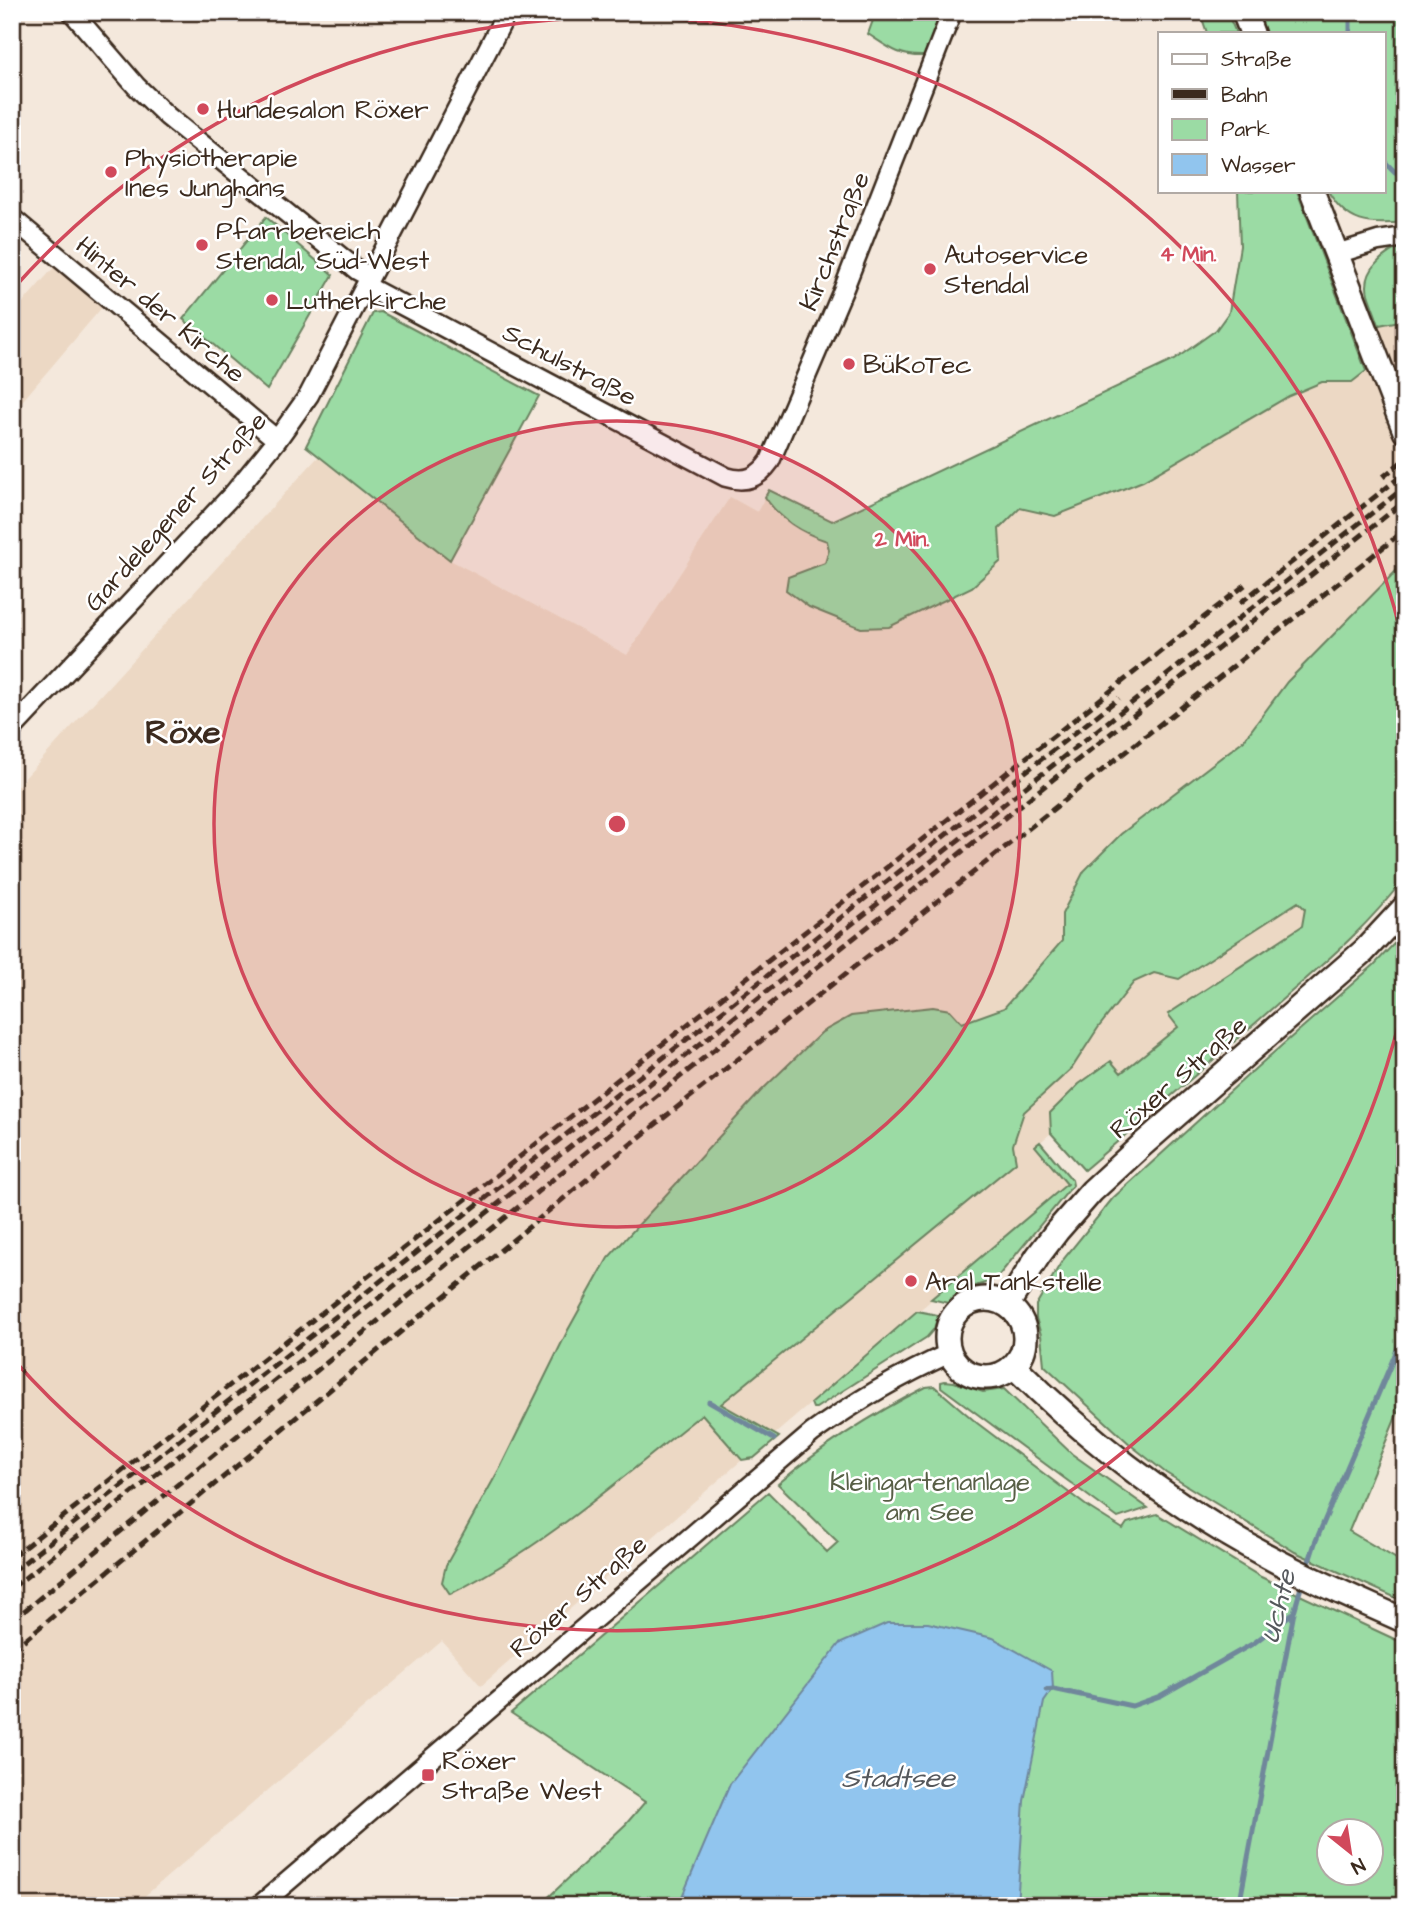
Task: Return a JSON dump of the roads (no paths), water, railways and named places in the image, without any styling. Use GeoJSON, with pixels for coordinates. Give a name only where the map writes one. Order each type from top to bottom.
{"type":"FeatureCollection","features":[{"type":"Feature","properties":{"kind":"street","name":"Schulstraße"},"geometry":{"type":"LineString","coordinates":[[72,12],[136,86],[167,116],[368,281],[726,477],[738,481],[750,480]]}},
{"type":"Feature","properties":{"kind":"street","name":"Gardelegener Straße"},"geometry":{"type":"LineString","coordinates":[[12,729],[234,493],[309,395],[507,12]]}},
{"type":"Feature","properties":{"kind":"street","name":"Kirchstraße"},"geometry":{"type":"LineString","coordinates":[[750,480],[762,472],[770,461],[844,288],[952,12]]}},
{"type":"Feature","properties":{"kind":"street"},"geometry":{"type":"LineString","coordinates":[[1244,12],[1252,32]]}},
{"type":"Feature","properties":{"kind":"street"},"geometry":{"type":"LineString","coordinates":[[1312,192],[1405,431]]}},
{"type":"Feature","properties":{"kind":"street","name":"Hinter der Kirche"},"geometry":{"type":"LineString","coordinates":[[12,218],[277,440]]}},
{"type":"Feature","properties":{"kind":"street"},"geometry":{"type":"LineString","coordinates":[[1336,254],[1378,241],[1405,237]]}},
{"type":"Feature","properties":{"kind":"street","name":"Röxer Straße"},"geometry":{"type":"LineString","coordinates":[[1007,1305],[1051,1239],[1092,1191],[1364,951],[1405,907]]}},
{"type":"Feature","properties":{"kind":"street"},"geometry":{"type":"LineString","coordinates":[[987,1298],[1007,1305],[1022,1320],[1025,1334],[1022,1354],[1014,1366],[994,1376],[979,1376],[959,1366],[950,1353],[947,1340],[949,1326],[960,1309],[972,1301],[987,1298]]}},
{"type":"Feature","properties":{"kind":"street","name":"Röxer Straße"},"geometry":{"type":"LineString","coordinates":[[259,1906],[812,1433],[881,1387],[950,1353]]}},
{"type":"Feature","properties":{"kind":"street"},"geometry":{"type":"LineString","coordinates":[[1014,1366],[1071,1421],[1137,1474],[1210,1523],[1294,1570],[1405,1620]]}},
{"type":"Feature","properties":{"kind":"water","name":"Stadtsee"},"geometry":{"type":"Polygon","coordinates":[[[887,1623],[928,1623],[993,1638],[1052,1671],[1053,1689],[1044,1702],[1024,1801],[1017,1906],[678,1906],[730,1784],[839,1644],[887,1623]]]}},
{"type":"Feature","properties":{"kind":"waterway"},"geometry":{"type":"LineString","coordinates":[[1350,12],[1350,32]]}},
{"type":"Feature","properties":{"kind":"waterway"},"geometry":{"type":"LineString","coordinates":[[1386,163],[1395,172],[1405,176]]}},
{"type":"Feature","properties":{"kind":"waterway","name":"Uchte"},"geometry":{"type":"LineString","coordinates":[[1306,1571],[1315,1543],[1405,1331]]}},
{"type":"Feature","properties":{"kind":"waterway"},"geometry":{"type":"LineString","coordinates":[[709,1402],[774,1439]]}},
{"type":"Feature","properties":{"kind":"waterway","name":"Uchte"},"geometry":{"type":"LineString","coordinates":[[1239,1906],[1294,1612],[1303,1580]]}},
{"type":"Feature","properties":{"kind":"waterway"},"geometry":{"type":"LineString","coordinates":[[1046,1690],[1053,1689],[1132,1706],[1160,1696],[1254,1643],[1294,1612]]}},
{"type":"Feature","properties":{"kind":"railway"},"geometry":{"type":"LineString","coordinates":[[1383,477],[1405,459]]}},
{"type":"Feature","properties":{"kind":"railway"},"geometry":{"type":"LineString","coordinates":[[1240,603],[1405,473]]}},
{"type":"Feature","properties":{"kind":"railway"},"geometry":{"type":"LineString","coordinates":[[12,1588],[1405,487]]}},
{"type":"Feature","properties":{"kind":"railway"},"geometry":{"type":"LineString","coordinates":[[12,1621],[705,1057],[1405,501]]}},
{"type":"Feature","properties":{"kind":"railway"},"geometry":{"type":"LineString","coordinates":[[12,1650],[612,1159],[1405,530]]}},
{"type":"Feature","properties":{"kind":"railway"},"geometry":{"type":"LineString","coordinates":[[12,1557],[1245,585]]}},
{"type":"Feature","properties":{"kind":"railway"},"geometry":{"type":"LineString","coordinates":[[12,1572],[1119,698]]}},
{"type":"Feature","properties":{"kind":"place","name":"Hundesalon Röxer"},"geometry":{"type":"Point","coordinates":[203,109]}},
{"type":"Feature","properties":{"kind":"place","name":"Physiotherapie Ines Junghans"},"geometry":{"type":"Point","coordinates":[111,172]}},
{"type":"Feature","properties":{"kind":"place","name":"Pfarrbereich Stendal, Süd-West"},"geometry":{"type":"Point","coordinates":[202,245]}},
{"type":"Feature","properties":{"kind":"place","name":"Autoservice Stendal"},"geometry":{"type":"Point","coordinates":[930,269]}},
{"type":"Feature","properties":{"kind":"place","name":"Lutherkirche"},"geometry":{"type":"Point","coordinates":[272,300]}},
{"type":"Feature","properties":{"kind":"place","name":"BüKoTec"},"geometry":{"type":"Point","coordinates":[849,364]}},
{"type":"Feature","properties":{"kind":"place","name":"Aral Tankstelle"},"geometry":{"type":"Point","coordinates":[911,1281]}},
{"type":"Feature","properties":{"kind":"place","name":"Röxer Straße West"},"geometry":{"type":"Point","coordinates":[428,1775]}},
{"type":"Feature","properties":{"kind":"district","name":"Röxe"},"geometry":{"type":"Point","coordinates":[183,731]}},
{"type":"Feature","properties":{"kind":"park label","name":"Kleingartenanlage am See"},"geometry":{"type":"Point","coordinates":[930,1496]}}]}
